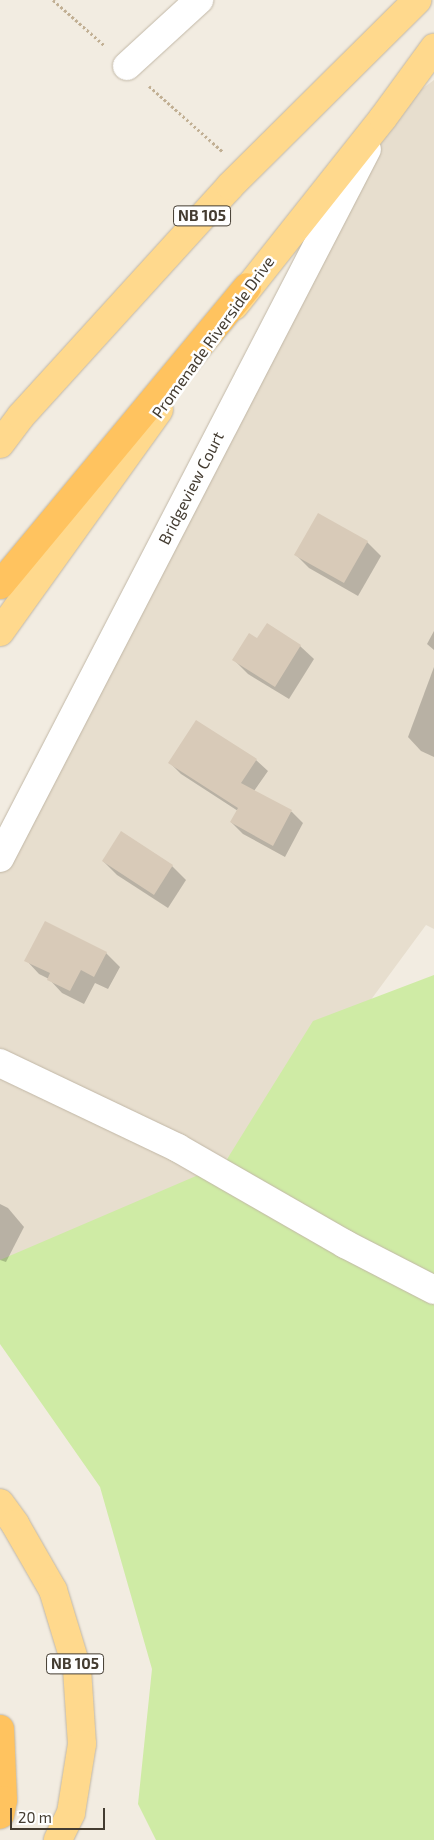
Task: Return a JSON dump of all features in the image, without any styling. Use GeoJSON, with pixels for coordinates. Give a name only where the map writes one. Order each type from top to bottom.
{"type":"FeatureCollection","features":[{"type":"Feature","properties":{"kind":"highway"},"geometry":{"type":"LineString","coordinates":[[0,585],[247,287]]}},
{"type":"Feature","properties":{"kind":"highway"},"geometry":{"type":"LineString","coordinates":[[0,1729],[3,1800],[0,1815]]}},
{"type":"Feature","properties":{"kind":"main road","name":"NB 105"},"geometry":{"type":"LineString","coordinates":[[0,444],[21,416],[230,186],[417,0]]}},
{"type":"Feature","properties":{"kind":"main road","name":"Promenade Riverside Drive"},"geometry":{"type":"LineString","coordinates":[[0,632],[247,287],[383,118],[434,48]]}},
{"type":"Feature","properties":{"kind":"main road","name":"NB 105"},"geometry":{"type":"LineString","coordinates":[[0,1503],[15,1524],[53,1590],[77,1668],[82,1744],[71,1813],[58,1840]]}},
{"type":"Feature","properties":{"kind":"street"},"geometry":{"type":"LineString","coordinates":[[127,66],[199,0]]}},
{"type":"Feature","properties":{"kind":"street","name":"Bridgeview Court"},"geometry":{"type":"LineString","coordinates":[[0,858],[383,118]]}},
{"type":"Feature","properties":{"kind":"street"},"geometry":{"type":"LineString","coordinates":[[0,1064],[178,1148],[345,1244],[434,1290]]}},
{"type":"Feature","properties":{"kind":"shaded area"},"geometry":{"type":"Polygon","coordinates":[[[434,80],[434,929],[426,925],[345,1035],[79,1313],[0,1276],[0,858],[383,118],[434,80]]]}},
{"type":"Feature","properties":{"kind":"green space"},"geometry":{"type":"Polygon","coordinates":[[[434,975],[434,1840],[156,1840],[138,1804],[152,1669],[100,1487],[0,1344],[0,1260],[224,1164],[313,1021],[434,975]]]}},
{"type":"Feature","properties":{"kind":"building"},"geometry":{"type":"Polygon","coordinates":[[[318,513],[368,541],[344,583],[294,555],[318,513]]]}},
{"type":"Feature","properties":{"kind":"building"},"geometry":{"type":"Polygon","coordinates":[[[267,623],[301,645],[275,687],[232,660],[249,633],[257,638],[267,623]]]}},
{"type":"Feature","properties":{"kind":"building"},"geometry":{"type":"Polygon","coordinates":[[[196,720],[257,759],[241,783],[292,810],[273,846],[230,822],[238,808],[168,763],[196,720]]]}},
{"type":"Feature","properties":{"kind":"building"},"geometry":{"type":"Polygon","coordinates":[[[121,831],[173,865],[154,895],[102,861],[121,831]]]}},
{"type":"Feature","properties":{"kind":"building"},"geometry":{"type":"Polygon","coordinates":[[[45,921],[107,952],[94,977],[81,970],[70,991],[47,980],[50,973],[24,961],[45,921]]]}}]}
